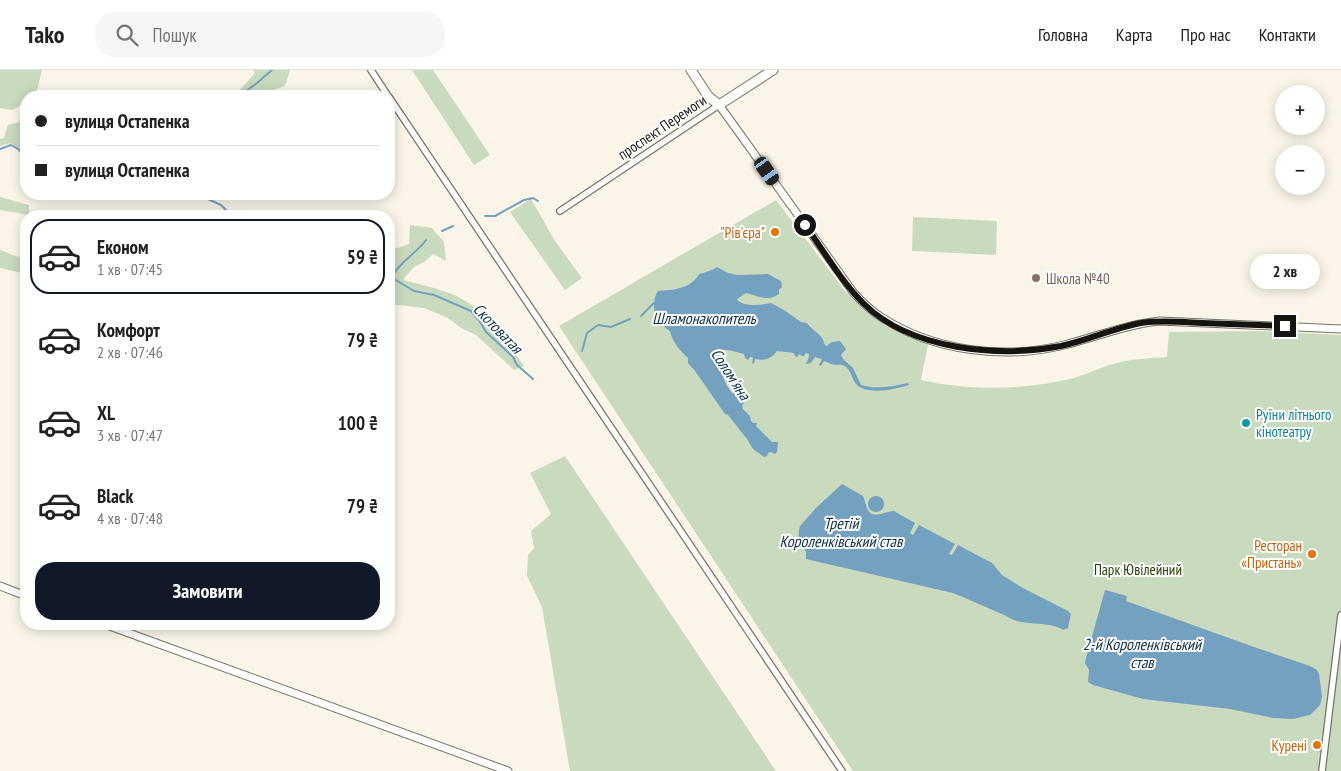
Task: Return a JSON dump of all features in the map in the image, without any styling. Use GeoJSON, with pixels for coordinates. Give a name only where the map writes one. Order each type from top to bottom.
{"type":"FeatureCollection","features":[{"type":"Feature","properties":{"kind":"main road"},"geometry":{"type":"LineString","coordinates":[[690,70],[708,96],[719,105]]}},
{"type":"Feature","properties":{"kind":"main road","name":"проспект Перемоги"},"geometry":{"type":"LineString","coordinates":[[719,105],[774,70]]}},
{"type":"Feature","properties":{"kind":"street"},"geometry":{"type":"LineString","coordinates":[[370,70],[383,90]]}},
{"type":"Feature","properties":{"kind":"street"},"geometry":{"type":"LineString","coordinates":[[719,105],[853,292],[865,306],[879,316],[914,335],[948,345],[1001,351],[1034,350],[1063,345],[1130,325],[1150,322],[1341,329]]}},
{"type":"Feature","properties":{"kind":"street","name":"проспект Перемоги"},"geometry":{"type":"LineString","coordinates":[[560,211],[719,105]]}},
{"type":"Feature","properties":{"kind":"street"},"geometry":{"type":"LineString","coordinates":[[395,107],[842,771]]}},
{"type":"Feature","properties":{"kind":"street"},"geometry":{"type":"LineString","coordinates":[[0,586],[20,594]]}},
{"type":"Feature","properties":{"kind":"street"},"geometry":{"type":"LineString","coordinates":[[1322,771],[1341,615]]}},
{"type":"Feature","properties":{"kind":"street"},"geometry":{"type":"LineString","coordinates":[[120,630],[508,771]]}},
{"type":"Feature","properties":{"kind":"green space"},"geometry":{"type":"Polygon","coordinates":[[[0,70],[42,70],[37,90],[20,90],[20,106],[13,110],[0,108],[0,70]]]}},
{"type":"Feature","properties":{"kind":"green space"},"geometry":{"type":"Polygon","coordinates":[[[253,70],[290,70],[285,86],[273,90],[240,90],[255,73],[253,70]]]}},
{"type":"Feature","properties":{"kind":"green space"},"geometry":{"type":"Polygon","coordinates":[[[412,70],[433,70],[490,155],[474,165],[412,70]]]}},
{"type":"Feature","properties":{"kind":"green space"},"geometry":{"type":"Polygon","coordinates":[[[20,122],[20,149],[10,143],[0,146],[0,139],[4,138],[8,125],[20,122]]]}},
{"type":"Feature","properties":{"kind":"green space"},"geometry":{"type":"Polygon","coordinates":[[[0,197],[29,205],[29,210],[20,210],[20,213],[0,210],[0,197]]]}},
{"type":"Feature","properties":{"kind":"green space"},"geometry":{"type":"Polygon","coordinates":[[[531,199],[555,241],[582,278],[565,290],[510,212],[531,199]]]}},
{"type":"Feature","properties":{"kind":"green space","name":"Парк Ювілейний"},"geometry":{"type":"Polygon","coordinates":[[[776,200],[845,291],[865,311],[889,328],[928,344],[921,380],[939,384],[995,388],[1051,383],[1075,378],[1124,361],[1167,357],[1169,332],[1256,331],[1341,335],[1341,771],[853,771],[559,326],[776,200]]]}},
{"type":"Feature","properties":{"kind":"green space"},"geometry":{"type":"Polygon","coordinates":[[[913,217],[997,221],[996,255],[912,251],[913,217]]]}},
{"type":"Feature","properties":{"kind":"green space"},"geometry":{"type":"Polygon","coordinates":[[[410,225],[432,228],[444,242],[446,261],[433,254],[424,262],[414,267],[403,280],[457,296],[472,305],[500,331],[524,366],[514,370],[476,335],[461,328],[448,318],[424,308],[395,305],[395,249],[409,244],[410,225]]]}},
{"type":"Feature","properties":{"kind":"green space"},"geometry":{"type":"Polygon","coordinates":[[[0,250],[20,258],[20,273],[0,268],[0,250]]]}},
{"type":"Feature","properties":{"kind":"green space"},"geometry":{"type":"Polygon","coordinates":[[[565,456],[776,771],[570,771],[542,607],[527,576],[528,555],[534,548],[531,531],[551,514],[530,473],[565,456]]]}},
{"type":"Feature","properties":{"kind":"water","name":"Шламонакопитель"},"geometry":{"type":"Polygon","coordinates":[[[717,267],[737,275],[768,274],[781,281],[782,287],[779,290],[779,294],[771,298],[763,298],[746,293],[737,299],[742,303],[750,305],[771,303],[801,322],[807,323],[821,337],[826,346],[832,342],[840,341],[846,349],[841,355],[853,368],[861,385],[879,387],[908,383],[909,385],[874,391],[867,390],[856,384],[844,366],[833,365],[824,361],[821,366],[819,365],[822,359],[815,357],[811,363],[806,364],[809,354],[806,353],[804,356],[799,354],[797,357],[794,353],[777,351],[768,359],[755,359],[754,364],[752,363],[752,357],[748,360],[744,354],[730,350],[719,352],[714,361],[717,366],[722,367],[722,373],[725,375],[723,377],[727,386],[732,393],[735,392],[735,396],[741,403],[744,402],[743,409],[750,416],[751,421],[757,423],[756,426],[772,442],[778,442],[777,452],[775,454],[768,453],[764,457],[753,449],[728,415],[725,414],[688,363],[688,358],[677,346],[670,331],[656,319],[654,301],[658,291],[686,286],[696,279],[699,274],[717,267]]]}},
{"type":"Feature","properties":{"kind":"water","name":"Третій Короленківський став"},"geometry":{"type":"Polygon","coordinates":[[[842,484],[863,496],[869,512],[872,514],[894,511],[915,523],[910,533],[913,535],[919,525],[955,544],[949,554],[952,555],[958,545],[992,563],[1002,575],[1023,588],[1068,611],[1071,614],[1068,628],[1063,630],[1059,627],[1019,622],[953,593],[806,559],[806,551],[798,544],[800,526],[842,484]]]}},
{"type":"Feature","properties":{"kind":"water"},"geometry":{"type":"Polygon","coordinates":[[[876,496],[882,498],[884,504],[882,510],[876,512],[870,510],[868,504],[870,498],[876,496]]]}},
{"type":"Feature","properties":{"kind":"water","name":"2-й Короленківський став"},"geometry":{"type":"Polygon","coordinates":[[[1105,590],[1127,596],[1126,601],[1310,666],[1317,670],[1319,674],[1322,697],[1320,705],[1310,715],[1293,719],[1273,718],[1230,709],[1143,699],[1093,685],[1088,682],[1089,670],[1085,663],[1105,590]]]}},
{"type":"Feature","properties":{"kind":"waterway"},"geometry":{"type":"LineString","coordinates":[[247,90],[272,70]]}},
{"type":"Feature","properties":{"kind":"waterway","name":"Скотоватая"},"geometry":{"type":"LineString","coordinates":[[0,149],[11,145],[20,151]]}},
{"type":"Feature","properties":{"kind":"waterway"},"geometry":{"type":"LineString","coordinates":[[485,216],[495,216],[524,200],[533,198],[538,201]]}},
{"type":"Feature","properties":{"kind":"waterway","name":"Скотоватая"},"geometry":{"type":"LineString","coordinates":[[210,200],[221,205],[226,210]]}},
{"type":"Feature","properties":{"kind":"waterway"},"geometry":{"type":"LineString","coordinates":[[442,231],[453,226]]}},
{"type":"Feature","properties":{"kind":"waterway"},"geometry":{"type":"LineString","coordinates":[[395,271],[426,240]]}},
{"type":"Feature","properties":{"kind":"waterway","name":"Скотоватая"},"geometry":{"type":"LineString","coordinates":[[395,280],[414,291],[434,295],[471,311],[486,332],[533,379]]}},
{"type":"Feature","properties":{"kind":"waterway","name":"Солом'яна"},"geometry":{"type":"LineString","coordinates":[[641,316],[654,303]]}},
{"type":"Feature","properties":{"kind":"waterway","name":"Солом'яна"},"geometry":{"type":"LineString","coordinates":[[582,351],[587,333],[598,325],[611,327],[630,319]]}},
{"type":"Feature","properties":{"kind":"place","name":"\"Рів'єра\""},"geometry":{"type":"Point","coordinates":[775,232]}},
{"type":"Feature","properties":{"kind":"place","name":"Школа №40"},"geometry":{"type":"Point","coordinates":[1036,278]}},
{"type":"Feature","properties":{"kind":"place","name":"Руїни літнього кінотеатру"},"geometry":{"type":"Point","coordinates":[1246,423]}},
{"type":"Feature","properties":{"kind":"place","name":"Ресторан «Пристань»"},"geometry":{"type":"Point","coordinates":[1312,554]}},
{"type":"Feature","properties":{"kind":"place","name":"Курені"},"geometry":{"type":"Point","coordinates":[1317,745]}},
{"type":"Feature","properties":{"kind":"route"},"geometry":{"type":"LineString","coordinates":[[805,225],[865,306],[895,326],[914,335],[948,345],[1001,351],[1034,350],[1063,345],[1140,323],[1285,326]]}}]}
